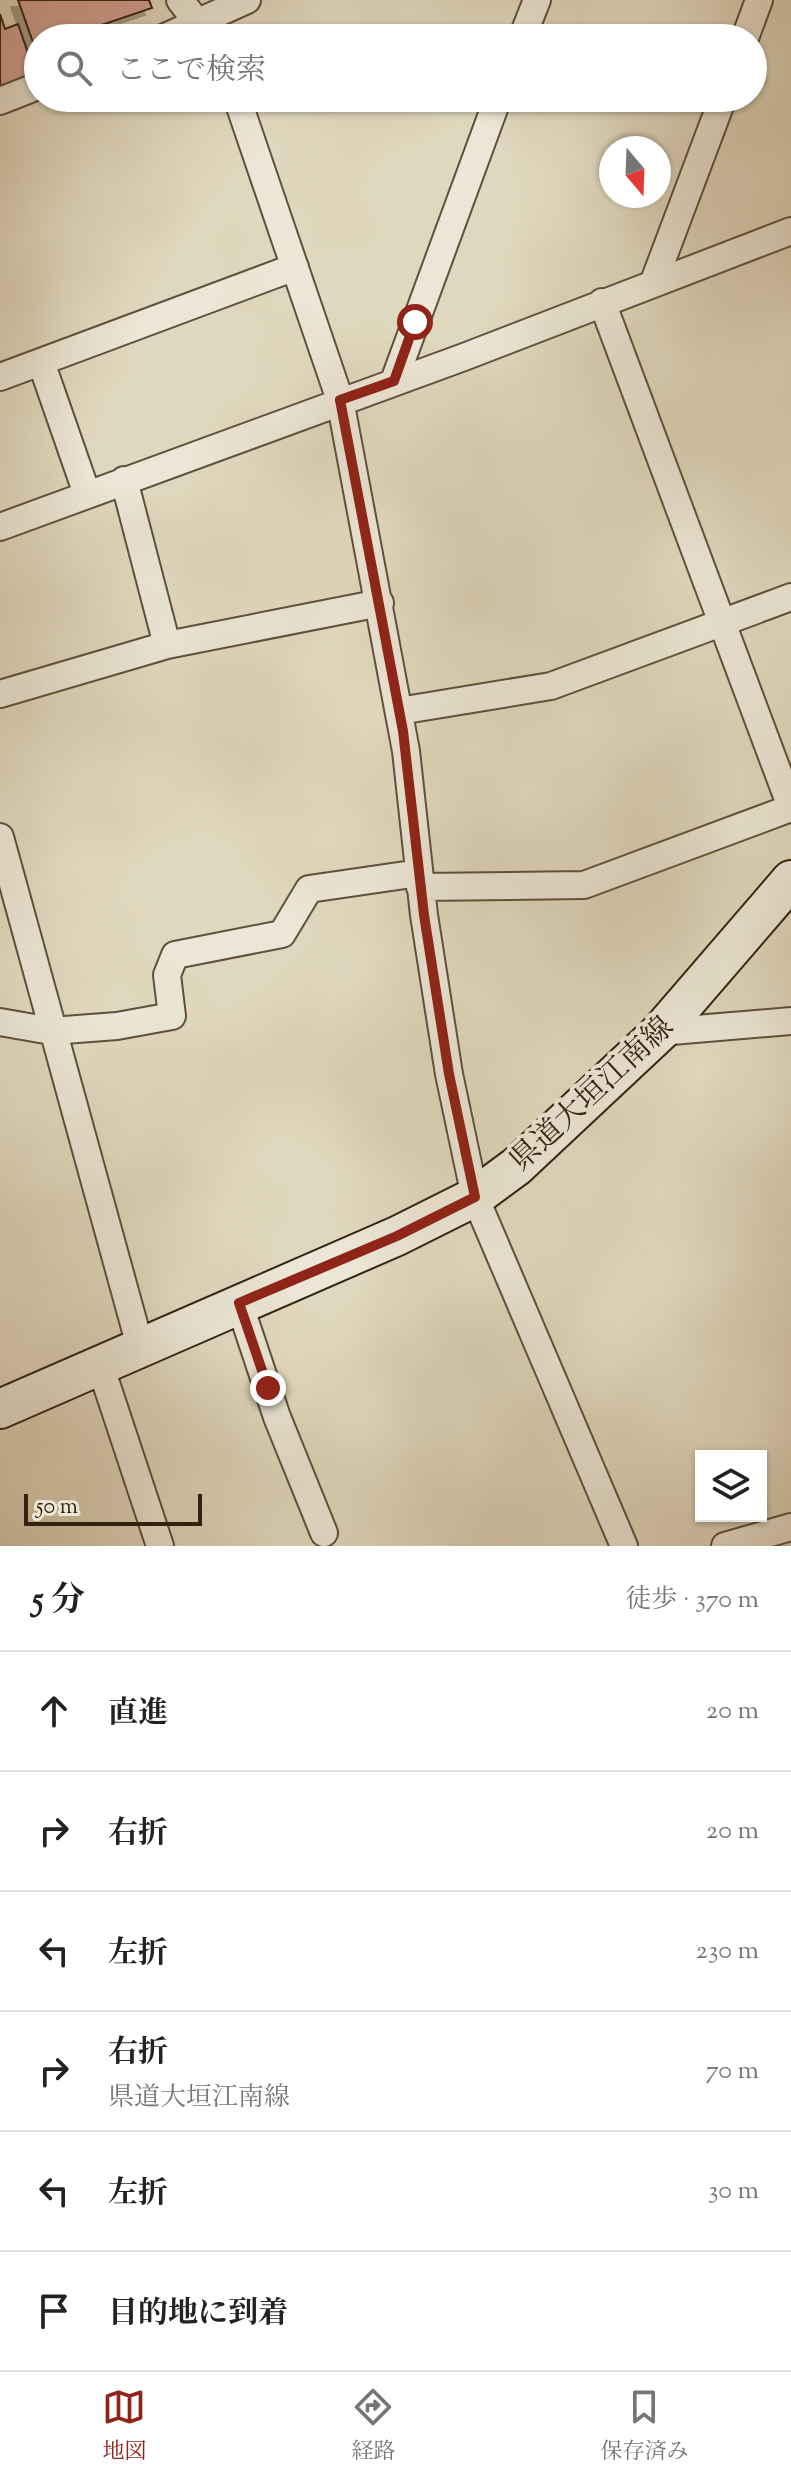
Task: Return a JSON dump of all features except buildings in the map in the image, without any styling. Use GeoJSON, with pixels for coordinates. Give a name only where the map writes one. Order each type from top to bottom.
{"type":"FeatureCollection","features":[{"type":"Feature","properties":{"kind":"main road","name":"県道大垣江南線"},"geometry":{"type":"LineString","coordinates":[[0,1409],[397,1236],[475,1197],[517,1166],[660,1032],[791,880]]}},
{"type":"Feature","properties":{"kind":"street"},"geometry":{"type":"LineString","coordinates":[[180,0],[199,24]]}},
{"type":"Feature","properties":{"kind":"street"},"geometry":{"type":"LineString","coordinates":[[214,24],[247,0]]}},
{"type":"Feature","properties":{"kind":"street"},"geometry":{"type":"LineString","coordinates":[[528,24],[537,0]]}},
{"type":"Feature","properties":{"kind":"street"},"geometry":{"type":"LineString","coordinates":[[750,24],[759,0]]}},
{"type":"Feature","properties":{"kind":"street"},"geometry":{"type":"LineString","coordinates":[[0,101],[24,92]]}},
{"type":"Feature","properties":{"kind":"street"},"geometry":{"type":"LineString","coordinates":[[242,112],[340,400],[399,711],[449,1074],[475,1197],[624,1546]]}},
{"type":"Feature","properties":{"kind":"street"},"geometry":{"type":"LineString","coordinates":[[394,381],[493,112]]}},
{"type":"Feature","properties":{"kind":"street"},"geometry":{"type":"LineString","coordinates":[[653,284],[718,112]]}},
{"type":"Feature","properties":{"kind":"street"},"geometry":{"type":"LineString","coordinates":[[0,527],[791,231]]}},
{"type":"Feature","properties":{"kind":"street"},"geometry":{"type":"LineString","coordinates":[[0,377],[295,267]]}},
{"type":"Feature","properties":{"kind":"street"},"geometry":{"type":"LineString","coordinates":[[0,1022],[51,1031],[117,1026],[172,1016],[167,975],[175,955],[282,934],[309,889],[420,880],[584,885],[791,808],[602,302]]}},
{"type":"Feature","properties":{"kind":"street"},"geometry":{"type":"LineString","coordinates":[[41,362],[87,494]]}},
{"type":"Feature","properties":{"kind":"street"},"geometry":{"type":"LineString","coordinates":[[124,480],[167,645]]}},
{"type":"Feature","properties":{"kind":"street"},"geometry":{"type":"LineString","coordinates":[[399,711],[551,686],[791,597]]}},
{"type":"Feature","properties":{"kind":"street"},"geometry":{"type":"LineString","coordinates":[[0,694],[167,645],[380,603]]}},
{"type":"Feature","properties":{"kind":"street"},"geometry":{"type":"LineString","coordinates":[[0,837],[140,1346]]}},
{"type":"Feature","properties":{"kind":"street"},"geometry":{"type":"LineString","coordinates":[[660,1032],[791,1021]]}},
{"type":"Feature","properties":{"kind":"street"},"geometry":{"type":"LineString","coordinates":[[239,1303],[277,1417],[324,1533]]}},
{"type":"Feature","properties":{"kind":"street"},"geometry":{"type":"LineString","coordinates":[[100,1365],[160,1546]]}},
{"type":"Feature","properties":{"kind":"street"},"geometry":{"type":"LineString","coordinates":[[725,1546],[791,1527]]}},
{"type":"Feature","properties":{"kind":"route"},"geometry":{"type":"LineString","coordinates":[[268,1388],[239,1303],[397,1236],[475,1197],[449,1074],[424,915],[403,731],[340,400],[394,381],[415,322]]}}]}
